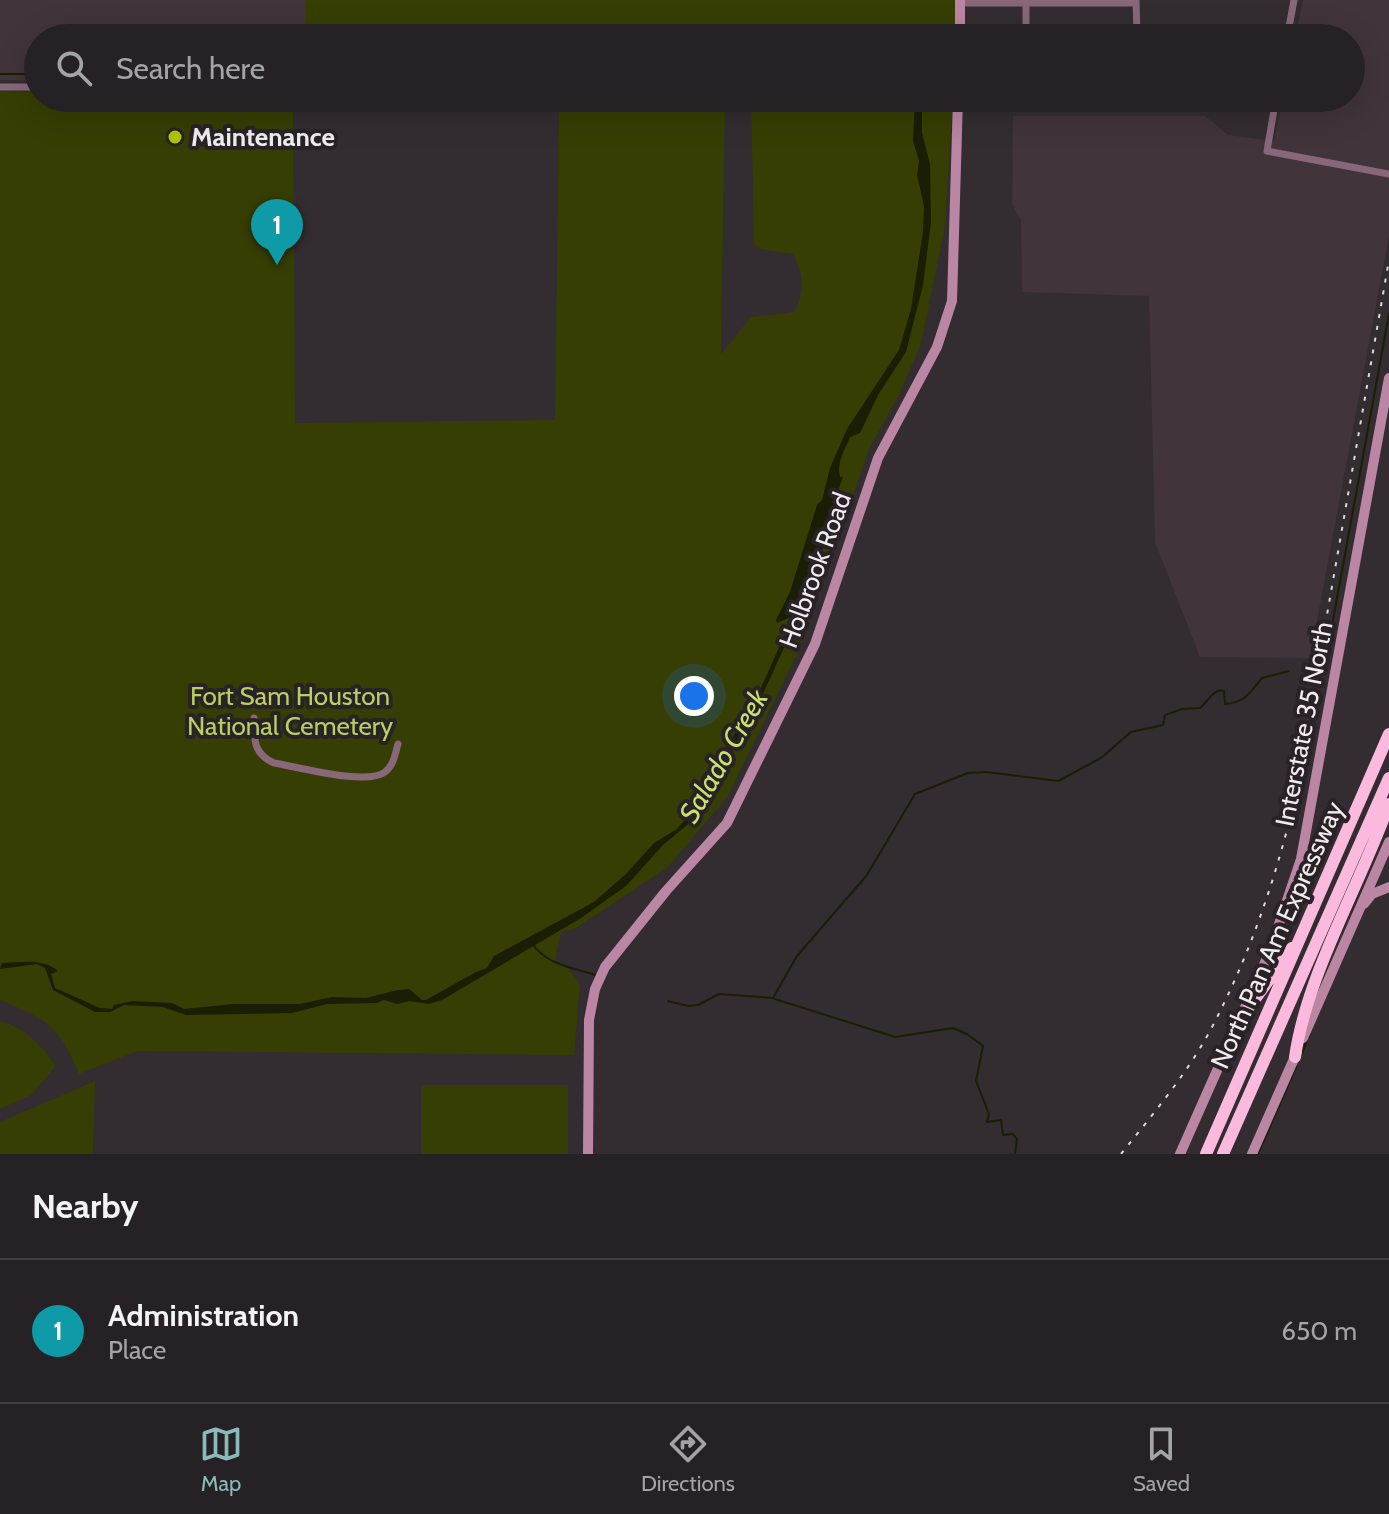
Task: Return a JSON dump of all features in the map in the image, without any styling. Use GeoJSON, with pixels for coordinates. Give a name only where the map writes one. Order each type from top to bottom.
{"type":"FeatureCollection","features":[{"type":"Feature","properties":{"kind":"highway","name":"North Pan Am Expressway"},"geometry":{"type":"LineString","coordinates":[[1206,1154],[1389,734]]}},
{"type":"Feature","properties":{"kind":"highway","name":"North Pan Am Expressway"},"geometry":{"type":"LineString","coordinates":[[1223,1154],[1389,778]]}},
{"type":"Feature","properties":{"kind":"highway"},"geometry":{"type":"LineString","coordinates":[[1295,1057],[1300,1029],[1315,984],[1389,804]]}},
{"type":"Feature","properties":{"kind":"highway"},"geometry":{"type":"LineString","coordinates":[[1239,1021],[1272,972],[1302,937]]}},
{"type":"Feature","properties":{"kind":"main road"},"geometry":{"type":"LineString","coordinates":[[960,1],[960,24]]}},
{"type":"Feature","properties":{"kind":"main road","name":"Holbrook Road"},"geometry":{"type":"LineString","coordinates":[[588,1154],[589,1020],[599,978],[666,891],[727,823],[815,644],[878,458],[928,367],[945,325],[953,292],[958,112]]}},
{"type":"Feature","properties":{"kind":"main road","name":"Interstate 35 North"},"geometry":{"type":"LineString","coordinates":[[1180,1154],[1270,951],[1301,859],[1389,378]]}},
{"type":"Feature","properties":{"kind":"main road"},"geometry":{"type":"LineString","coordinates":[[1252,1154],[1389,842]]}},
{"type":"Feature","properties":{"kind":"main road"},"geometry":{"type":"LineString","coordinates":[[1357,911],[1372,894],[1389,887]]}},
{"type":"Feature","properties":{"kind":"street"},"geometry":{"type":"LineString","coordinates":[[1290,24],[1294,0]]}},
{"type":"Feature","properties":{"kind":"street"},"geometry":{"type":"LineString","coordinates":[[960,1],[1026,4],[1136,2],[1137,24]]}},
{"type":"Feature","properties":{"kind":"street"},"geometry":{"type":"LineString","coordinates":[[1026,4],[1026,24]]}},
{"type":"Feature","properties":{"kind":"street"},"geometry":{"type":"LineString","coordinates":[[0,87],[24,87]]}},
{"type":"Feature","properties":{"kind":"street"},"geometry":{"type":"LineString","coordinates":[[1274,112],[1267,151],[1389,174]]}},
{"type":"Feature","properties":{"kind":"street"},"geometry":{"type":"LineString","coordinates":[[254,718],[256,750],[274,763],[370,778],[391,766],[398,744]]}},
{"type":"Feature","properties":{"kind":"shaded area"},"geometry":{"type":"Polygon","coordinates":[[[0,0],[306,0],[306,24],[24,24],[24,81],[0,80],[0,0]]]}},
{"type":"Feature","properties":{"kind":"shaded area"},"geometry":{"type":"Polygon","coordinates":[[[1303,0],[1389,0],[1389,236],[1310,658],[1200,657],[1155,542],[1149,296],[1022,292],[1021,220],[1012,204],[1013,116],[1205,116],[1228,135],[1274,141],[1280,112],[1365,112],[1365,24],[1298,24],[1303,0]]]}},
{"type":"Feature","properties":{"kind":"green space"},"geometry":{"type":"Polygon","coordinates":[[[306,0],[960,0],[958,24],[306,24],[306,0]]]}},
{"type":"Feature","properties":{"kind":"green space","name":"Fort Sam Houston National Cemetery"},"geometry":{"type":"Polygon","coordinates":[[[0,92],[24,92],[24,112],[293,112],[295,423],[555,420],[559,112],[725,112],[721,354],[751,317],[794,312],[801,290],[801,276],[793,254],[760,249],[754,243],[751,112],[952,112],[945,226],[921,344],[898,397],[869,449],[800,648],[728,796],[668,867],[576,928],[561,932],[555,961],[568,968],[580,984],[574,1055],[137,1051],[79,1074],[65,1045],[50,1026],[0,1000],[0,92]]]}},
{"type":"Feature","properties":{"kind":"green space"},"geometry":{"type":"Polygon","coordinates":[[[0,1021],[32,1038],[56,1066],[31,1095],[0,1109],[0,1021]]]}},
{"type":"Feature","properties":{"kind":"green space"},"geometry":{"type":"Polygon","coordinates":[[[95,1081],[93,1154],[0,1154],[0,1122],[95,1081]]]}},
{"type":"Feature","properties":{"kind":"green space"},"geometry":{"type":"Polygon","coordinates":[[[421,1085],[568,1085],[568,1154],[421,1154],[421,1085]]]}},
{"type":"Feature","properties":{"kind":"water","name":"Salado Creek"},"geometry":{"type":"Polygon","coordinates":[[[914,112],[922,112],[922,133],[930,164],[931,222],[923,285],[906,352],[878,395],[860,433],[850,437],[839,467],[840,477],[843,477],[838,504],[804,604],[755,711],[693,820],[663,845],[626,886],[581,918],[442,1000],[429,1004],[409,1001],[398,1004],[384,1000],[377,1003],[327,1004],[292,1013],[186,1015],[163,1007],[124,1005],[110,1012],[95,1012],[53,990],[45,968],[37,964],[0,969],[2,963],[46,964],[58,971],[51,974],[55,988],[100,1008],[112,1009],[114,1005],[133,1001],[172,1003],[184,1009],[233,1004],[300,1004],[332,997],[366,998],[409,989],[426,1000],[487,968],[494,956],[594,902],[626,874],[654,843],[677,829],[696,807],[761,688],[793,616],[777,623],[776,620],[790,592],[830,468],[847,429],[899,350],[911,309],[923,232],[924,206],[917,175],[919,161],[913,141],[914,112]]]}},
{"type":"Feature","properties":{"kind":"waterway"},"geometry":{"type":"LineString","coordinates":[[0,74],[24,74]]}},
{"type":"Feature","properties":{"kind":"waterway"},"geometry":{"type":"LineString","coordinates":[[1321,669],[1324,669],[1389,314]]}},
{"type":"Feature","properties":{"kind":"waterway"},"geometry":{"type":"LineString","coordinates":[[668,1001],[688,1006],[698,1005],[719,994],[773,998],[797,956],[867,875],[915,794],[968,773],[987,772],[1058,781],[1101,758],[1131,732],[1163,725],[1165,715],[1182,709],[1200,708],[1220,691],[1224,691],[1225,704],[1237,701],[1262,678],[1289,671]]}},
{"type":"Feature","properties":{"kind":"waterway"},"geometry":{"type":"LineString","coordinates":[[532,943],[552,961],[595,975]]}},
{"type":"Feature","properties":{"kind":"waterway"},"geometry":{"type":"LineString","coordinates":[[775,999],[895,1037],[953,1028],[967,1034],[983,1046],[976,1081],[989,1114],[987,1122],[1001,1120],[1003,1135],[1013,1134],[1017,1139],[1015,1154]]}},
{"type":"Feature","properties":{"kind":"waterway"},"geometry":{"type":"LineString","coordinates":[[1301,1055],[1310,1034]]}},
{"type":"Feature","properties":{"kind":"waterway"},"geometry":{"type":"LineString","coordinates":[[1258,1154],[1296,1067]]}},
{"type":"Feature","properties":{"kind":"railway"},"geometry":{"type":"LineString","coordinates":[[1121,1154],[1202,1046],[1250,944],[1279,857],[1295,798],[1389,260]]}},
{"type":"Feature","properties":{"kind":"place","name":"Maintenance"},"geometry":{"type":"Point","coordinates":[175,137]}},
{"type":"Feature","properties":{"kind":"place","name":"Administration"},"geometry":{"type":"Point","coordinates":[277,265]}}]}
